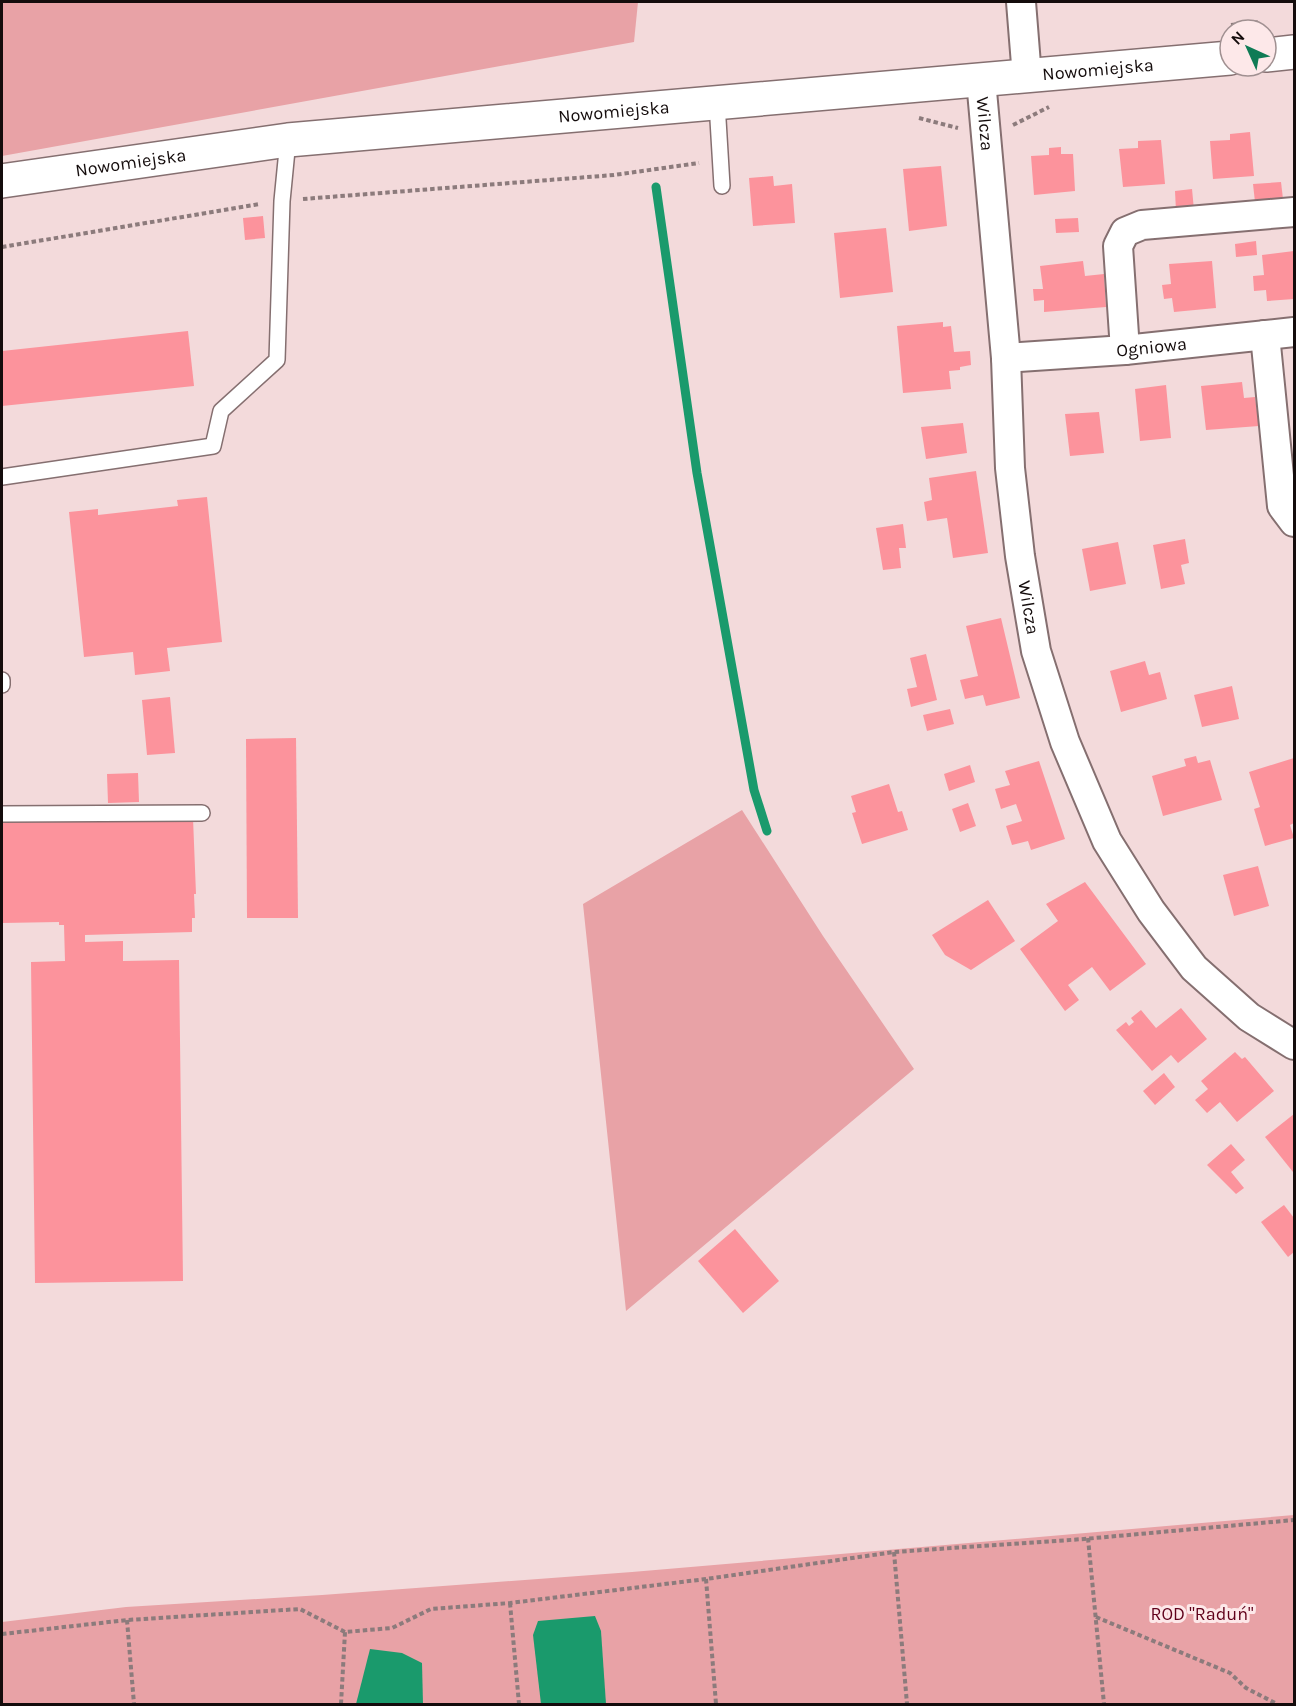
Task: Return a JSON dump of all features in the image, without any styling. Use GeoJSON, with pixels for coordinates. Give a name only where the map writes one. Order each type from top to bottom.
{"type":"FeatureCollection","features":[{"type":"Feature","properties":{"kind":"street"},"geometry":{"type":"LineString","coordinates":[[1021,2],[1027,77]]}},
{"type":"Feature","properties":{"kind":"street"},"geometry":{"type":"LineString","coordinates":[[1278,54],[1294,52]]}},
{"type":"Feature","properties":{"kind":"street","name":"Nowomiejska"},"geometry":{"type":"LineString","coordinates":[[2,181],[288,140],[1218,59]]}},
{"type":"Feature","properties":{"kind":"street","name":"Wilcza"},"geometry":{"type":"LineString","coordinates":[[981,80],[1006,358],[1010,468],[1020,556],[1036,651],[1065,742],[1107,841],[1158,920],[1194,968],[1249,1017],[1294,1045]]}},
{"type":"Feature","properties":{"kind":"street"},"geometry":{"type":"LineString","coordinates":[[1125,350],[1118,246],[1125,232],[1142,225],[1294,212]]}},
{"type":"Feature","properties":{"kind":"street","name":"Ogniowa"},"geometry":{"type":"LineString","coordinates":[[1006,358],[1125,350],[1294,332]]}},
{"type":"Feature","properties":{"kind":"street"},"geometry":{"type":"LineString","coordinates":[[1265,335],[1282,506],[1294,522]]}},
{"type":"Feature","properties":{"kind":"lane"},"geometry":{"type":"LineString","coordinates":[[717,103],[722,186]]}},
{"type":"Feature","properties":{"kind":"lane"},"geometry":{"type":"LineString","coordinates":[[2,477],[213,446],[220,411],[277,360],[282,201],[288,140]]}},
{"type":"Feature","properties":{"kind":"lane"},"geometry":{"type":"LineString","coordinates":[[2,814],[202,813]]}},
{"type":"Feature","properties":{"kind":"path"},"geometry":{"type":"LineString","coordinates":[[2,247],[282,201],[614,175],[721,160]]}},
{"type":"Feature","properties":{"kind":"path"},"geometry":{"type":"LineString","coordinates":[[2,1634],[127,1620],[300,1610],[345,1632],[392,1628],[432,1609],[510,1603],[706,1579],[894,1552],[1294,1520]]}},
{"type":"Feature","properties":{"kind":"path"},"geometry":{"type":"LineString","coordinates":[[1088,1538],[1104,1704]]}},
{"type":"Feature","properties":{"kind":"path"},"geometry":{"type":"LineString","coordinates":[[894,1552],[907,1704]]}},
{"type":"Feature","properties":{"kind":"path"},"geometry":{"type":"LineString","coordinates":[[706,1579],[716,1704]]}},
{"type":"Feature","properties":{"kind":"path"},"geometry":{"type":"LineString","coordinates":[[510,1603],[519,1704]]}},
{"type":"Feature","properties":{"kind":"path"},"geometry":{"type":"LineString","coordinates":[[1096,1617],[1230,1673],[1246,1688],[1276,1704]]}},
{"type":"Feature","properties":{"kind":"path"},"geometry":{"type":"LineString","coordinates":[[127,1620],[134,1704]]}},
{"type":"Feature","properties":{"kind":"path"},"geometry":{"type":"LineString","coordinates":[[341,1704],[345,1632]]}},
{"type":"Feature","properties":{"kind":"green space"},"geometry":{"type":"Polygon","coordinates":[[[2,2],[638,2],[634,42],[2,156],[2,2]]]}},
{"type":"Feature","properties":{"kind":"green space"},"geometry":{"type":"Polygon","coordinates":[[[742,810],[823,936],[914,1069],[626,1311],[583,904],[742,810]]]}},
{"type":"Feature","properties":{"kind":"green space","name":"ROD \"Raduń\""},"geometry":{"type":"Polygon","coordinates":[[[1294,1515],[1294,1704],[2,1704],[2,1622],[126,1607],[632,1572],[1294,1515]]]}},
{"type":"Feature","properties":{"kind":"shaded area"},"geometry":{"type":"Polygon","coordinates":[[[595,1616],[601,1631],[606,1704],[541,1704],[533,1635],[538,1621],[595,1616]]]}},
{"type":"Feature","properties":{"kind":"shaded area"},"geometry":{"type":"Polygon","coordinates":[[[370,1649],[402,1653],[422,1663],[423,1704],[356,1704],[370,1649]]]}},
{"type":"Feature","properties":{"kind":"building"},"geometry":{"type":"Polygon","coordinates":[[[1250,132],[1254,176],[1213,179],[1210,141],[1230,140],[1230,134],[1250,132]]]}},
{"type":"Feature","properties":{"kind":"building"},"geometry":{"type":"Polygon","coordinates":[[[1161,140],[1165,184],[1123,187],[1119,149],[1138,148],[1138,141],[1161,140]]]}},
{"type":"Feature","properties":{"kind":"building"},"geometry":{"type":"Polygon","coordinates":[[[1061,147],[1061,154],[1073,154],[1075,191],[1034,195],[1031,156],[1049,155],[1049,148],[1061,147]]]}},
{"type":"Feature","properties":{"kind":"building"},"geometry":{"type":"Polygon","coordinates":[[[941,166],[947,226],[909,231],[903,169],[941,166]]]}},
{"type":"Feature","properties":{"kind":"building"},"geometry":{"type":"Polygon","coordinates":[[[773,176],[774,186],[792,184],[795,223],[753,226],[749,178],[773,176]]]}},
{"type":"Feature","properties":{"kind":"building"},"geometry":{"type":"Polygon","coordinates":[[[1281,182],[1283,199],[1255,202],[1253,184],[1281,182]]]}},
{"type":"Feature","properties":{"kind":"building"},"geometry":{"type":"Polygon","coordinates":[[[1192,189],[1194,210],[1176,211],[1175,191],[1192,189]]]}},
{"type":"Feature","properties":{"kind":"building"},"geometry":{"type":"Polygon","coordinates":[[[263,216],[265,238],[245,240],[243,218],[263,216]]]}},
{"type":"Feature","properties":{"kind":"building"},"geometry":{"type":"Polygon","coordinates":[[[1078,218],[1079,232],[1056,233],[1055,219],[1078,218]]]}},
{"type":"Feature","properties":{"kind":"building"},"geometry":{"type":"Polygon","coordinates":[[[886,228],[893,292],[840,298],[834,233],[886,228]]]}},
{"type":"Feature","properties":{"kind":"building"},"geometry":{"type":"Polygon","coordinates":[[[1256,241],[1257,255],[1236,257],[1235,244],[1256,241]]]}},
{"type":"Feature","properties":{"kind":"building"},"geometry":{"type":"Polygon","coordinates":[[[1294,251],[1294,299],[1267,301],[1266,290],[1254,291],[1253,276],[1264,275],[1262,255],[1294,251]]]}},
{"type":"Feature","properties":{"kind":"building"},"geometry":{"type":"Polygon","coordinates":[[[1083,261],[1085,276],[1104,274],[1106,307],[1044,312],[1044,300],[1034,301],[1033,289],[1043,289],[1040,266],[1083,261]]]}},
{"type":"Feature","properties":{"kind":"building"},"geometry":{"type":"Polygon","coordinates":[[[1212,261],[1216,308],[1174,312],[1172,298],[1164,299],[1162,285],[1171,284],[1169,264],[1212,261]]]}},
{"type":"Feature","properties":{"kind":"building"},"geometry":{"type":"Polygon","coordinates":[[[943,322],[943,327],[951,326],[954,352],[970,351],[971,365],[960,367],[960,370],[949,371],[951,389],[903,393],[897,326],[943,322]]]}},
{"type":"Feature","properties":{"kind":"building"},"geometry":{"type":"Polygon","coordinates":[[[188,331],[194,386],[2,406],[2,351],[188,331]]]}},
{"type":"Feature","properties":{"kind":"building"},"geometry":{"type":"Polygon","coordinates":[[[1242,382],[1244,398],[1255,397],[1259,426],[1206,430],[1201,386],[1242,382]]]}},
{"type":"Feature","properties":{"kind":"building"},"geometry":{"type":"Polygon","coordinates":[[[1166,385],[1171,438],[1140,441],[1135,389],[1166,385]]]}},
{"type":"Feature","properties":{"kind":"building"},"geometry":{"type":"Polygon","coordinates":[[[1099,412],[1104,453],[1070,456],[1065,414],[1099,412]]]}},
{"type":"Feature","properties":{"kind":"building"},"geometry":{"type":"Polygon","coordinates":[[[963,423],[967,453],[926,459],[921,427],[963,423]]]}},
{"type":"Feature","properties":{"kind":"building"},"geometry":{"type":"Polygon","coordinates":[[[976,471],[988,553],[953,558],[947,518],[927,521],[924,502],[932,500],[929,478],[976,471]]]}},
{"type":"Feature","properties":{"kind":"building"},"geometry":{"type":"Polygon","coordinates":[[[207,497],[222,642],[167,648],[170,671],[135,675],[133,652],[84,657],[69,512],[98,509],[98,515],[178,506],[177,500],[207,497]]]}},
{"type":"Feature","properties":{"kind":"building"},"geometry":{"type":"Polygon","coordinates":[[[903,524],[906,548],[899,548],[901,568],[883,570],[876,528],[903,524]]]}},
{"type":"Feature","properties":{"kind":"building"},"geometry":{"type":"Polygon","coordinates":[[[1185,539],[1189,563],[1181,565],[1185,584],[1161,589],[1153,545],[1185,539]]]}},
{"type":"Feature","properties":{"kind":"building"},"geometry":{"type":"Polygon","coordinates":[[[1118,542],[1126,584],[1090,591],[1082,549],[1118,542]]]}},
{"type":"Feature","properties":{"kind":"building"},"geometry":{"type":"Polygon","coordinates":[[[1001,618],[1020,698],[986,706],[983,695],[965,699],[960,680],[978,676],[966,626],[1001,618]]]}},
{"type":"Feature","properties":{"kind":"building"},"geometry":{"type":"Polygon","coordinates":[[[926,654],[937,700],[911,707],[907,689],[917,687],[910,658],[926,654]]]}},
{"type":"Feature","properties":{"kind":"building"},"geometry":{"type":"Polygon","coordinates":[[[1145,661],[1149,675],[1160,672],[1167,699],[1121,712],[1110,671],[1145,661]]]}},
{"type":"Feature","properties":{"kind":"building"},"geometry":{"type":"Polygon","coordinates":[[[1232,686],[1239,719],[1202,727],[1194,695],[1232,686]]]}},
{"type":"Feature","properties":{"kind":"building"},"geometry":{"type":"Polygon","coordinates":[[[170,697],[175,753],[147,755],[142,700],[170,697]]]}},
{"type":"Feature","properties":{"kind":"building"},"geometry":{"type":"Polygon","coordinates":[[[950,709],[954,724],[927,731],[923,715],[950,709]]]}},
{"type":"Feature","properties":{"kind":"building"},"geometry":{"type":"Polygon","coordinates":[[[296,738],[298,918],[247,918],[246,739],[296,738]]]}},
{"type":"Feature","properties":{"kind":"building"},"geometry":{"type":"Polygon","coordinates":[[[1196,756],[1198,763],[1210,760],[1222,800],[1163,816],[1152,776],[1186,766],[1184,759],[1196,756]]]}},
{"type":"Feature","properties":{"kind":"building"},"geometry":{"type":"Polygon","coordinates":[[[1294,758],[1294,823],[1290,825],[1294,838],[1265,846],[1254,809],[1260,807],[1249,772],[1294,758]]]}},
{"type":"Feature","properties":{"kind":"building"},"geometry":{"type":"Polygon","coordinates":[[[1039,761],[1065,839],[1031,850],[1028,841],[1012,845],[1006,826],[1022,821],[1016,804],[1001,809],[995,789],[1010,785],[1005,771],[1039,761]]]}},
{"type":"Feature","properties":{"kind":"building"},"geometry":{"type":"Polygon","coordinates":[[[970,765],[975,782],[949,791],[944,774],[970,765]]]}},
{"type":"Feature","properties":{"kind":"building"},"geometry":{"type":"Polygon","coordinates":[[[138,773],[139,802],[108,803],[107,774],[138,773]]]}},
{"type":"Feature","properties":{"kind":"building"},"geometry":{"type":"Polygon","coordinates":[[[889,784],[898,812],[902,811],[908,830],[862,844],[852,813],[856,812],[851,796],[889,784]]]}},
{"type":"Feature","properties":{"kind":"building"},"geometry":{"type":"Polygon","coordinates":[[[968,803],[976,826],[960,832],[952,809],[968,803]]]}},
{"type":"Feature","properties":{"kind":"building"},"geometry":{"type":"Polygon","coordinates":[[[193,818],[196,894],[194,894],[195,918],[192,918],[192,932],[85,935],[85,942],[123,941],[123,961],[179,960],[183,1281],[35,1283],[31,962],[65,961],[64,925],[59,925],[59,922],[2,923],[2,821],[193,818]]]}},
{"type":"Feature","properties":{"kind":"building"},"geometry":{"type":"Polygon","coordinates":[[[1258,866],[1269,906],[1234,916],[1223,875],[1258,866]]]}},
{"type":"Feature","properties":{"kind":"building"},"geometry":{"type":"Polygon","coordinates":[[[1085,882],[1146,964],[1110,991],[1092,967],[1068,985],[1079,1000],[1065,1011],[1020,949],[1058,921],[1046,904],[1085,882]]]}},
{"type":"Feature","properties":{"kind":"building"},"geometry":{"type":"Polygon","coordinates":[[[988,900],[1015,941],[971,970],[945,955],[932,935],[988,900]]]}},
{"type":"Feature","properties":{"kind":"building"},"geometry":{"type":"Polygon","coordinates":[[[1181,1008],[1207,1039],[1178,1063],[1171,1055],[1152,1071],[1116,1030],[1126,1022],[1129,1026],[1134,1022],[1131,1018],[1141,1010],[1156,1028],[1181,1008]]]}},
{"type":"Feature","properties":{"kind":"building"},"geometry":{"type":"Polygon","coordinates":[[[1235,1052],[1242,1059],[1245,1057],[1274,1091],[1237,1122],[1220,1102],[1207,1113],[1195,1100],[1208,1089],[1201,1081],[1235,1052]]]}},
{"type":"Feature","properties":{"kind":"building"},"geometry":{"type":"Polygon","coordinates":[[[1164,1073],[1175,1087],[1155,1105],[1143,1091],[1164,1073]]]}},
{"type":"Feature","properties":{"kind":"building"},"geometry":{"type":"Polygon","coordinates":[[[1294,1114],[1294,1170],[1293,1172],[1265,1137],[1294,1114]]]}},
{"type":"Feature","properties":{"kind":"building"},"geometry":{"type":"Polygon","coordinates":[[[1231,1144],[1245,1160],[1231,1172],[1244,1188],[1236,1194],[1207,1165],[1231,1144]]]}},
{"type":"Feature","properties":{"kind":"building"},"geometry":{"type":"Polygon","coordinates":[[[1284,1205],[1294,1218],[1294,1252],[1288,1257],[1261,1222],[1284,1205]]]}},
{"type":"Feature","properties":{"kind":"building"},"geometry":{"type":"Polygon","coordinates":[[[735,1229],[779,1281],[743,1313],[698,1261],[735,1229]]]}},
{"type":"Feature","properties":{"kind":"waterway"},"geometry":{"type":"LineString","coordinates":[[656,187],[697,473],[754,790],[767,831]]}}]}
